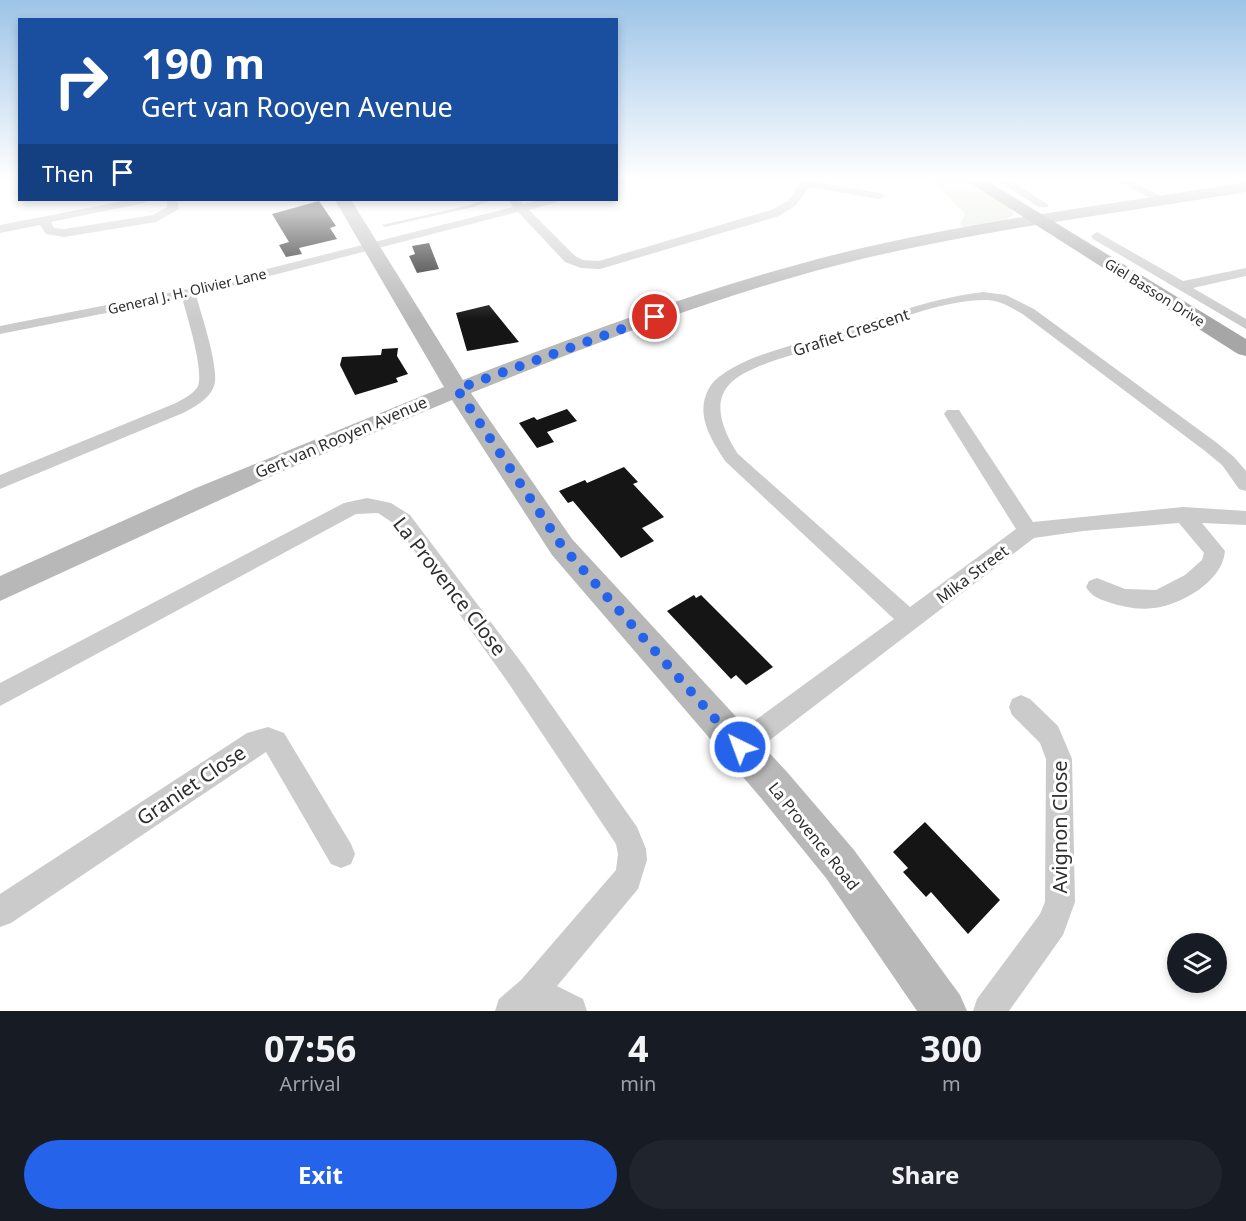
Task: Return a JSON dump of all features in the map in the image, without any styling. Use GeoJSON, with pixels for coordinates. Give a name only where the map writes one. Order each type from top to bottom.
{"type":"FeatureCollection","features":[{"type":"Feature","properties":{"kind":"main road","name":"Giel Basson Drive"},"geometry":{"type":"LineString","coordinates":[[1061,226],[1246,349]]}},
{"type":"Feature","properties":{"kind":"street"},"geometry":{"type":"LineString","coordinates":[[47,226],[50,231],[64,233],[108,226]]}},
{"type":"Feature","properties":{"kind":"street","name":"La Provence Road"},"geometry":{"type":"LineString","coordinates":[[369,226],[378,235],[457,389],[562,546],[840,864],[944,1011]]}},
{"type":"Feature","properties":{"kind":"street"},"geometry":{"type":"LineString","coordinates":[[538,226],[570,259],[581,264],[600,265],[731,226]]}},
{"type":"Feature","properties":{"kind":"street","name":"Gert van Rooyen Avenue"},"geometry":{"type":"LineString","coordinates":[[0,588],[240,479],[457,389],[685,306],[774,277],[885,248],[982,226]]}},
{"type":"Feature","properties":{"kind":"street","name":"General J. H. Olivier Lane"},"geometry":{"type":"LineString","coordinates":[[0,330],[188,293],[378,235],[444,227]]}},
{"type":"Feature","properties":{"kind":"street"},"geometry":{"type":"LineString","coordinates":[[1097,236],[1246,325]]}},
{"type":"Feature","properties":{"kind":"street"},"geometry":{"type":"LineString","coordinates":[[1181,286],[1246,272]]}},
{"type":"Feature","properties":{"kind":"street"},"geometry":{"type":"LineString","coordinates":[[0,482],[186,405],[202,393],[207,380],[197,325],[188,293]]}},
{"type":"Feature","properties":{"kind":"street","name":"Grafiet Crescent"},"geometry":{"type":"LineString","coordinates":[[910,621],[732,458],[721,442],[712,406],[714,395],[726,379],[736,372],[762,362],[902,315],[983,296],[1005,299],[1029,312],[1228,460],[1246,484]]}},
{"type":"Feature","properties":{"kind":"street"},"geometry":{"type":"LineString","coordinates":[[953,414],[1028,531]]}},
{"type":"Feature","properties":{"kind":"street","name":"La Provence Close"},"geometry":{"type":"LineString","coordinates":[[0,695],[351,508],[371,504],[389,509],[403,520],[468,606],[553,726],[624,830],[633,847],[634,863],[628,879],[521,1001],[571,1011]]}},
{"type":"Feature","properties":{"kind":"street"},"geometry":{"type":"LineString","coordinates":[[1097,587],[1113,597],[1158,599],[1171,595],[1207,570],[1216,557],[1215,551],[1183,514]]}},
{"type":"Feature","properties":{"kind":"street","name":"Mika Street"},"geometry":{"type":"LineString","coordinates":[[740,747],[1028,531],[1051,526],[1183,514],[1246,518]]}},
{"type":"Feature","properties":{"kind":"street","name":"Avignon Close"},"geometry":{"type":"LineString","coordinates":[[989,1011],[1052,924],[1060,902],[1061,771],[1059,752],[1051,735],[1021,707]]}},
{"type":"Feature","properties":{"kind":"street","name":"Graniet Close"},"geometry":{"type":"LineString","coordinates":[[0,912],[256,742],[268,739],[275,742],[341,854]]}},
{"type":"Feature","properties":{"kind":"lane"},"geometry":{"type":"LineString","coordinates":[[378,235],[402,226]]}},
{"type":"Feature","properties":{"kind":"building"},"geometry":{"type":"Polygon","coordinates":[[[279,226],[335,226],[330,228],[337,239],[299,248],[302,254],[286,257],[279,245],[289,242],[279,226]]]}},
{"type":"Feature","properties":{"kind":"building"},"geometry":{"type":"Polygon","coordinates":[[[429,243],[439,269],[417,273],[409,256],[415,254],[412,246],[429,243]]]}},
{"type":"Feature","properties":{"kind":"building"},"geometry":{"type":"Polygon","coordinates":[[[489,305],[519,342],[467,351],[456,313],[489,305]]]}},
{"type":"Feature","properties":{"kind":"building"},"geometry":{"type":"Polygon","coordinates":[[[398,348],[397,356],[408,374],[396,378],[398,382],[355,395],[340,365],[342,357],[381,355],[382,349],[398,348]]]}},
{"type":"Feature","properties":{"kind":"building"},"geometry":{"type":"Polygon","coordinates":[[[567,409],[577,421],[547,432],[554,442],[537,448],[519,423],[534,417],[537,420],[567,409]]]}},
{"type":"Feature","properties":{"kind":"building"},"geometry":{"type":"Polygon","coordinates":[[[624,467],[638,482],[633,484],[664,517],[642,528],[654,541],[621,558],[573,501],[568,503],[559,491],[585,480],[587,483],[624,467]]]}},
{"type":"Feature","properties":{"kind":"building"},"geometry":{"type":"Polygon","coordinates":[[[694,595],[696,598],[701,595],[773,667],[746,685],[736,675],[731,679],[667,611],[694,595]]]}},
{"type":"Feature","properties":{"kind":"building"},"geometry":{"type":"Polygon","coordinates":[[[925,822],[1000,900],[968,934],[931,892],[926,897],[903,872],[908,868],[893,852],[925,822]]]}},
{"type":"Feature","properties":{"kind":"route"},"geometry":{"type":"LineString","coordinates":[[655,317],[457,389],[562,546],[740,747]]}}]}
